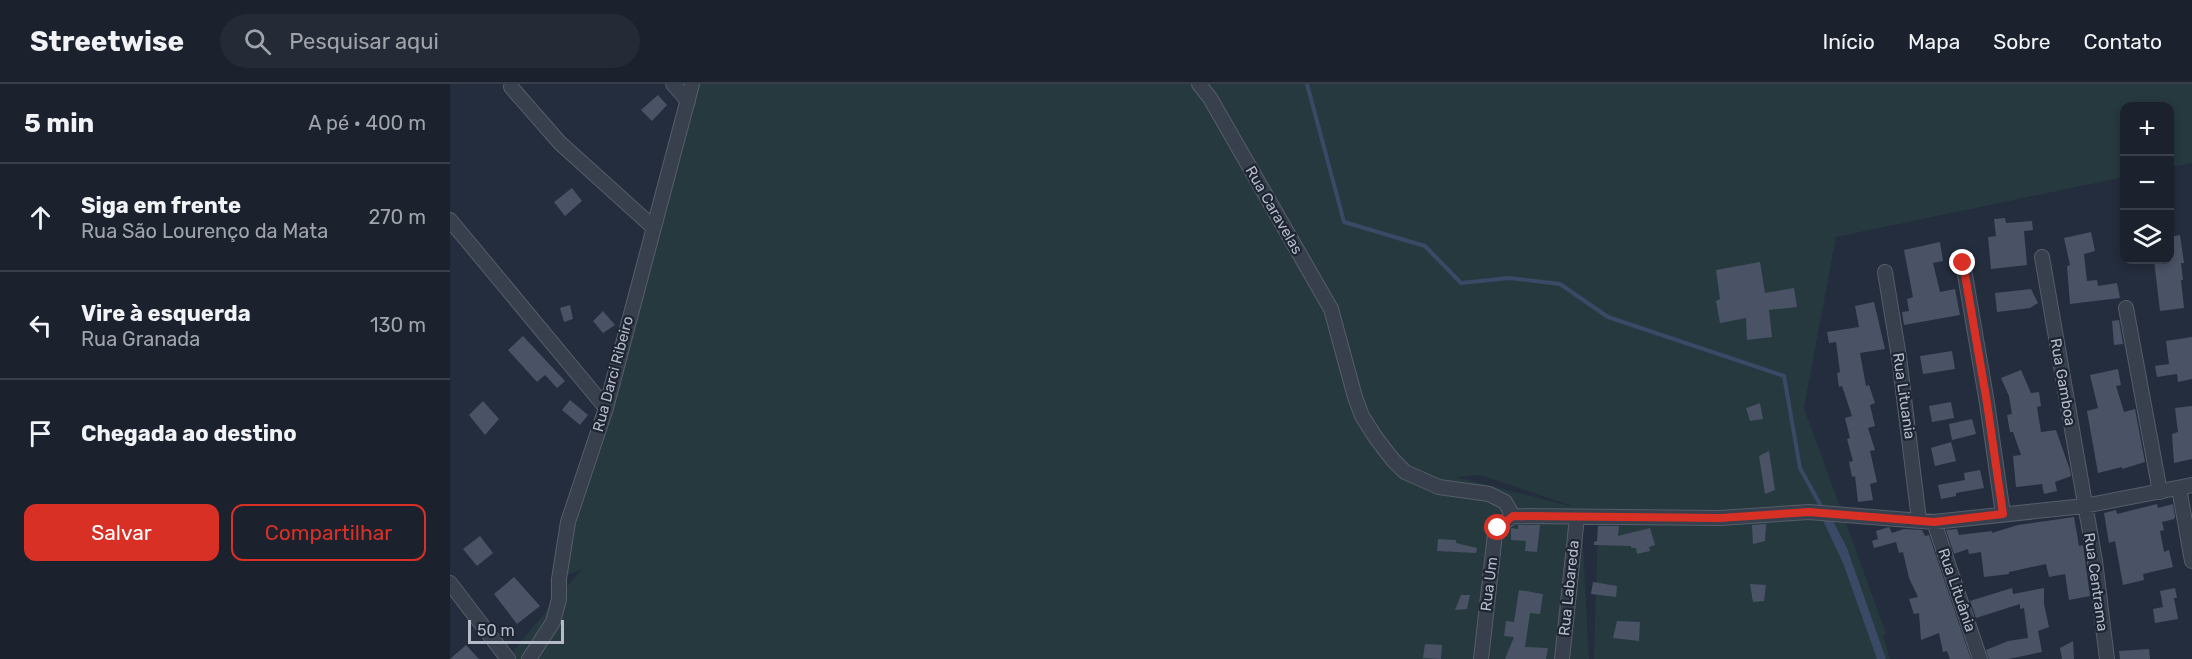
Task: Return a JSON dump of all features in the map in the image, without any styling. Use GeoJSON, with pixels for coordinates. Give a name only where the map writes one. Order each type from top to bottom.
{"type":"FeatureCollection","features":[{"type":"Feature","properties":{"kind":"street"},"geometry":{"type":"LineString","coordinates":[[674,84],[688,101]]}},
{"type":"Feature","properties":{"kind":"street","name":"Rua Darci Ribeiro"},"geometry":{"type":"LineString","coordinates":[[529,659],[541,644],[553,622],[560,599],[559,579],[568,522],[606,408],[692,84]]}},
{"type":"Feature","properties":{"kind":"street","name":"Rua Caravelas"},"geometry":{"type":"LineString","coordinates":[[1199,84],[1331,309],[1362,416],[1393,460],[1405,472],[1439,487],[1489,494],[1505,502],[1513,516]]}},
{"type":"Feature","properties":{"kind":"street"},"geometry":{"type":"LineString","coordinates":[[511,87],[560,143],[653,226]]}},
{"type":"Feature","properties":{"kind":"street"},"geometry":{"type":"LineString","coordinates":[[450,220],[606,408]]}},
{"type":"Feature","properties":{"kind":"street","name":"Rua Gamboa"},"geometry":{"type":"LineString","coordinates":[[2042,258],[2084,506]]}},
{"type":"Feature","properties":{"kind":"street"},"geometry":{"type":"LineString","coordinates":[[1963,263],[1986,392],[2003,514]]}},
{"type":"Feature","properties":{"kind":"street","name":"Rua Lituania"},"geometry":{"type":"LineString","coordinates":[[1885,272],[1899,357],[1919,520]]}},
{"type":"Feature","properties":{"kind":"street"},"geometry":{"type":"LineString","coordinates":[[2126,308],[2160,492]]}},
{"type":"Feature","properties":{"kind":"street"},"geometry":{"type":"LineString","coordinates":[[1513,516],[1720,518],[1809,512],[1934,522],[2084,506],[2186,487],[2192,561]]}},
{"type":"Feature","properties":{"kind":"street","name":"Rua Centrama"},"geometry":{"type":"LineString","coordinates":[[2084,506],[2095,561],[2107,659]]}},
{"type":"Feature","properties":{"kind":"street","name":"Rua Um"},"geometry":{"type":"LineString","coordinates":[[1481,659],[1496,534],[1503,523],[1513,516]]}},
{"type":"Feature","properties":{"kind":"street","name":"Rua Labareda"},"geometry":{"type":"LineString","coordinates":[[1562,659],[1577,517]]}},
{"type":"Feature","properties":{"kind":"street","name":"Rua Lituânia"},"geometry":{"type":"LineString","coordinates":[[1934,522],[1980,659]]}},
{"type":"Feature","properties":{"kind":"street"},"geometry":{"type":"LineString","coordinates":[[450,583],[508,659]]}},
{"type":"Feature","properties":{"kind":"green space"},"geometry":{"type":"Polygon","coordinates":[[[696,84],[2192,84],[2192,163],[2174,166],[2174,102],[2120,102],[2120,178],[1836,237],[1804,408],[1886,633],[1883,635],[1890,659],[1594,659],[1598,524],[1581,509],[1589,659],[506,659],[582,569],[559,579],[696,84]],[[1480,475],[1456,477],[1570,506],[1480,475]]]}},
{"type":"Feature","properties":{"kind":"water"},"geometry":{"type":"Polygon","coordinates":[[[1821,516],[1831,517],[1847,548],[1886,659],[1877,659],[1843,563],[1821,516]]]}},
{"type":"Feature","properties":{"kind":"building"},"geometry":{"type":"Polygon","coordinates":[[[658,95],[667,105],[652,121],[641,110],[658,95]]]}},
{"type":"Feature","properties":{"kind":"building"},"geometry":{"type":"Polygon","coordinates":[[[572,188],[582,201],[565,216],[554,202],[572,188]]]}},
{"type":"Feature","properties":{"kind":"building"},"geometry":{"type":"Polygon","coordinates":[[[2005,218],[2006,223],[2032,221],[2033,230],[2024,231],[2027,265],[1991,269],[1988,237],[1996,236],[1994,219],[2005,218]]]}},
{"type":"Feature","properties":{"kind":"building"},"geometry":{"type":"Polygon","coordinates":[[[2091,232],[2095,251],[2084,254],[2087,281],[2097,280],[2098,286],[2117,283],[2120,298],[2070,304],[2067,266],[2070,265],[2064,238],[2091,232]]]}},
{"type":"Feature","properties":{"kind":"building"},"geometry":{"type":"Polygon","coordinates":[[[2180,235],[2184,263],[2181,263],[2183,280],[2181,280],[2184,308],[2160,311],[2154,264],[2174,264],[2174,236],[2180,235]]]}},
{"type":"Feature","properties":{"kind":"building"},"geometry":{"type":"Polygon","coordinates":[[[1940,242],[1943,261],[1933,263],[1940,292],[1955,289],[1960,315],[1904,325],[1902,312],[1909,311],[1907,299],[1913,297],[1904,250],[1940,242]]]}},
{"type":"Feature","properties":{"kind":"building"},"geometry":{"type":"Polygon","coordinates":[[[1760,262],[1765,293],[1794,288],[1797,307],[1769,310],[1772,337],[1747,340],[1746,318],[1720,323],[1716,301],[1720,299],[1716,270],[1760,262]]]}},
{"type":"Feature","properties":{"kind":"building"},"geometry":{"type":"Polygon","coordinates":[[[2031,289],[2038,303],[2030,308],[1997,312],[1995,293],[2031,289]]]}},
{"type":"Feature","properties":{"kind":"building"},"geometry":{"type":"Polygon","coordinates":[[[1874,302],[1885,349],[1860,353],[1866,386],[1869,385],[1875,403],[1870,405],[1875,426],[1868,428],[1875,450],[1870,451],[1877,482],[1870,484],[1873,500],[1858,502],[1855,476],[1852,477],[1849,462],[1853,461],[1847,439],[1850,438],[1845,418],[1852,416],[1842,386],[1839,387],[1837,373],[1840,372],[1836,342],[1829,343],[1827,332],[1859,327],[1855,306],[1874,302]]]}},
{"type":"Feature","properties":{"kind":"building"},"geometry":{"type":"Polygon","coordinates":[[[570,305],[573,319],[564,322],[560,308],[570,305]]]}},
{"type":"Feature","properties":{"kind":"building"},"geometry":{"type":"Polygon","coordinates":[[[603,311],[615,325],[603,333],[593,321],[603,311]]]}},
{"type":"Feature","properties":{"kind":"building"},"geometry":{"type":"Polygon","coordinates":[[[2119,320],[2123,344],[2114,345],[2112,321],[2119,320]]]}},
{"type":"Feature","properties":{"kind":"building"},"geometry":{"type":"Polygon","coordinates":[[[523,336],[565,381],[557,388],[545,375],[537,382],[508,350],[523,336]]]}},
{"type":"Feature","properties":{"kind":"building"},"geometry":{"type":"Polygon","coordinates":[[[2192,337],[2192,379],[2178,382],[2177,374],[2157,377],[2155,366],[2169,364],[2166,341],[2192,337]]]}},
{"type":"Feature","properties":{"kind":"building"},"geometry":{"type":"Polygon","coordinates":[[[1952,351],[1955,369],[1923,374],[1920,356],[1952,351]]]}},
{"type":"Feature","properties":{"kind":"building"},"geometry":{"type":"Polygon","coordinates":[[[2118,369],[2121,385],[2116,386],[2124,412],[2135,409],[2145,462],[2098,473],[2087,411],[2098,408],[2090,375],[2118,369]]]}},
{"type":"Feature","properties":{"kind":"building"},"geometry":{"type":"Polygon","coordinates":[[[2021,370],[2031,393],[2039,392],[2041,406],[2037,407],[2041,432],[2056,430],[2070,470],[2071,476],[2055,482],[2057,491],[2044,494],[2042,484],[2016,487],[2013,456],[2021,455],[2013,432],[2010,432],[2007,415],[2012,414],[2009,396],[2001,378],[2021,370]]]}},
{"type":"Feature","properties":{"kind":"building"},"geometry":{"type":"Polygon","coordinates":[[[570,400],[588,415],[580,425],[562,410],[570,400]]]}},
{"type":"Feature","properties":{"kind":"building"},"geometry":{"type":"Polygon","coordinates":[[[483,401],[499,419],[485,435],[469,415],[483,401]]]}},
{"type":"Feature","properties":{"kind":"building"},"geometry":{"type":"Polygon","coordinates":[[[1951,402],[1954,418],[1932,422],[1929,406],[1951,402]]]}},
{"type":"Feature","properties":{"kind":"building"},"geometry":{"type":"Polygon","coordinates":[[[1760,403],[1763,419],[1750,421],[1746,408],[1760,403]]]}},
{"type":"Feature","properties":{"kind":"building"},"geometry":{"type":"Polygon","coordinates":[[[2192,406],[2192,459],[2174,463],[2172,434],[2178,432],[2175,408],[2192,406]]]}},
{"type":"Feature","properties":{"kind":"building"},"geometry":{"type":"Polygon","coordinates":[[[1972,419],[1976,434],[1952,440],[1949,424],[1972,419]]]}},
{"type":"Feature","properties":{"kind":"building"},"geometry":{"type":"Polygon","coordinates":[[[1951,442],[1956,461],[1935,466],[1931,448],[1951,442]]]}},
{"type":"Feature","properties":{"kind":"building"},"geometry":{"type":"Polygon","coordinates":[[[1769,451],[1775,490],[1765,494],[1759,456],[1769,451]]]}},
{"type":"Feature","properties":{"kind":"building"},"geometry":{"type":"Polygon","coordinates":[[[1980,470],[1984,488],[1956,493],[1956,496],[1941,499],[1938,485],[1965,480],[1964,473],[1980,470]]]}},
{"type":"Feature","properties":{"kind":"building"},"geometry":{"type":"Polygon","coordinates":[[[2157,504],[2158,508],[2173,504],[2175,517],[2162,522],[2164,530],[2160,531],[2164,552],[2169,550],[2173,567],[2143,574],[2144,580],[2123,585],[2115,541],[2109,543],[2104,513],[2116,510],[2117,514],[2157,504]]]}},
{"type":"Feature","properties":{"kind":"building"},"geometry":{"type":"Polygon","coordinates":[[[2074,517],[2079,546],[2083,545],[2090,596],[2069,600],[2065,574],[2049,577],[2046,564],[2009,572],[2009,574],[1984,577],[1981,552],[1969,554],[1968,549],[1954,554],[1946,530],[1957,529],[1959,535],[1992,531],[1992,533],[2018,525],[2074,517]]]}},
{"type":"Feature","properties":{"kind":"building"},"geometry":{"type":"Polygon","coordinates":[[[1766,524],[1765,541],[1753,544],[1752,525],[1766,524]]]}},
{"type":"Feature","properties":{"kind":"building"},"geometry":{"type":"Polygon","coordinates":[[[1518,525],[1540,525],[1537,552],[1525,551],[1526,541],[1511,540],[1511,528],[1518,529],[1518,525]]]}},
{"type":"Feature","properties":{"kind":"building"},"geometry":{"type":"Polygon","coordinates":[[[1598,526],[1619,526],[1618,536],[1650,528],[1655,545],[1649,547],[1650,551],[1637,554],[1636,548],[1631,548],[1631,546],[1594,545],[1597,541],[1598,526]]]}},
{"type":"Feature","properties":{"kind":"building"},"geometry":{"type":"Polygon","coordinates":[[[1889,527],[1892,533],[1904,529],[1922,530],[1925,536],[1929,535],[1971,659],[1950,659],[1947,651],[1943,652],[1939,633],[1921,640],[1919,613],[1914,614],[1909,599],[1918,597],[1909,578],[1903,552],[1899,553],[1896,542],[1874,548],[1872,541],[1878,539],[1876,531],[1889,527]]]}},
{"type":"Feature","properties":{"kind":"building"},"geometry":{"type":"Polygon","coordinates":[[[480,536],[493,553],[477,566],[463,549],[480,536]]]}},
{"type":"Feature","properties":{"kind":"building"},"geometry":{"type":"Polygon","coordinates":[[[1438,539],[1456,540],[1456,543],[1477,548],[1476,553],[1437,551],[1438,539]]]}},
{"type":"Feature","properties":{"kind":"building"},"geometry":{"type":"Polygon","coordinates":[[[514,577],[540,606],[517,624],[494,594],[514,577]]]}},
{"type":"Feature","properties":{"kind":"building"},"geometry":{"type":"Polygon","coordinates":[[[1593,582],[1617,586],[1616,597],[1591,594],[1593,582]]]}},
{"type":"Feature","properties":{"kind":"building"},"geometry":{"type":"Polygon","coordinates":[[[1750,584],[1766,585],[1764,601],[1753,602],[1750,584]]]}},
{"type":"Feature","properties":{"kind":"building"},"geometry":{"type":"Polygon","coordinates":[[[2012,588],[2013,594],[2044,588],[2044,604],[2049,627],[2038,631],[2042,652],[2008,659],[1989,659],[1986,650],[2008,641],[2028,638],[2024,608],[2020,609],[2020,604],[1976,618],[1970,601],[2012,588]]]}},
{"type":"Feature","properties":{"kind":"building"},"geometry":{"type":"Polygon","coordinates":[[[2175,588],[2177,598],[2174,598],[2178,619],[2155,623],[2153,609],[2163,607],[2160,591],[2175,588]]]}},
{"type":"Feature","properties":{"kind":"building"},"geometry":{"type":"Polygon","coordinates":[[[1519,590],[1543,594],[1540,614],[1530,613],[1525,647],[1548,648],[1546,659],[1505,659],[1514,637],[1504,636],[1506,621],[1514,622],[1519,590]]]}},
{"type":"Feature","properties":{"kind":"building"},"geometry":{"type":"Polygon","coordinates":[[[1461,595],[1470,595],[1467,609],[1455,610],[1461,595]]]}},
{"type":"Feature","properties":{"kind":"building"},"geometry":{"type":"Polygon","coordinates":[[[1617,621],[1640,622],[1639,641],[1613,638],[1617,621]]]}},
{"type":"Feature","properties":{"kind":"building"},"geometry":{"type":"Polygon","coordinates":[[[2073,641],[2074,659],[2062,659],[2060,648],[2073,641]]]}},
{"type":"Feature","properties":{"kind":"building"},"geometry":{"type":"Polygon","coordinates":[[[1425,644],[1442,645],[1441,659],[1423,658],[1425,644]]]}},
{"type":"Feature","properties":{"kind":"building"},"geometry":{"type":"Polygon","coordinates":[[[466,645],[479,659],[450,659],[466,645]]]}},
{"type":"Feature","properties":{"kind":"building"},"geometry":{"type":"Polygon","coordinates":[[[2149,649],[2150,659],[2120,659],[2119,651],[2149,649]]]}},
{"type":"Feature","properties":{"kind":"waterway"},"geometry":{"type":"LineString","coordinates":[[1307,84],[1344,222],[1425,246],[1461,283],[1509,278],[1560,284],[1608,317],[1784,376],[1800,468],[1822,508]]}},
{"type":"Feature","properties":{"kind":"route"},"geometry":{"type":"LineString","coordinates":[[1498,528],[1513,516],[1720,518],[1809,512],[1934,522],[2003,514],[1963,263]]}}]}
